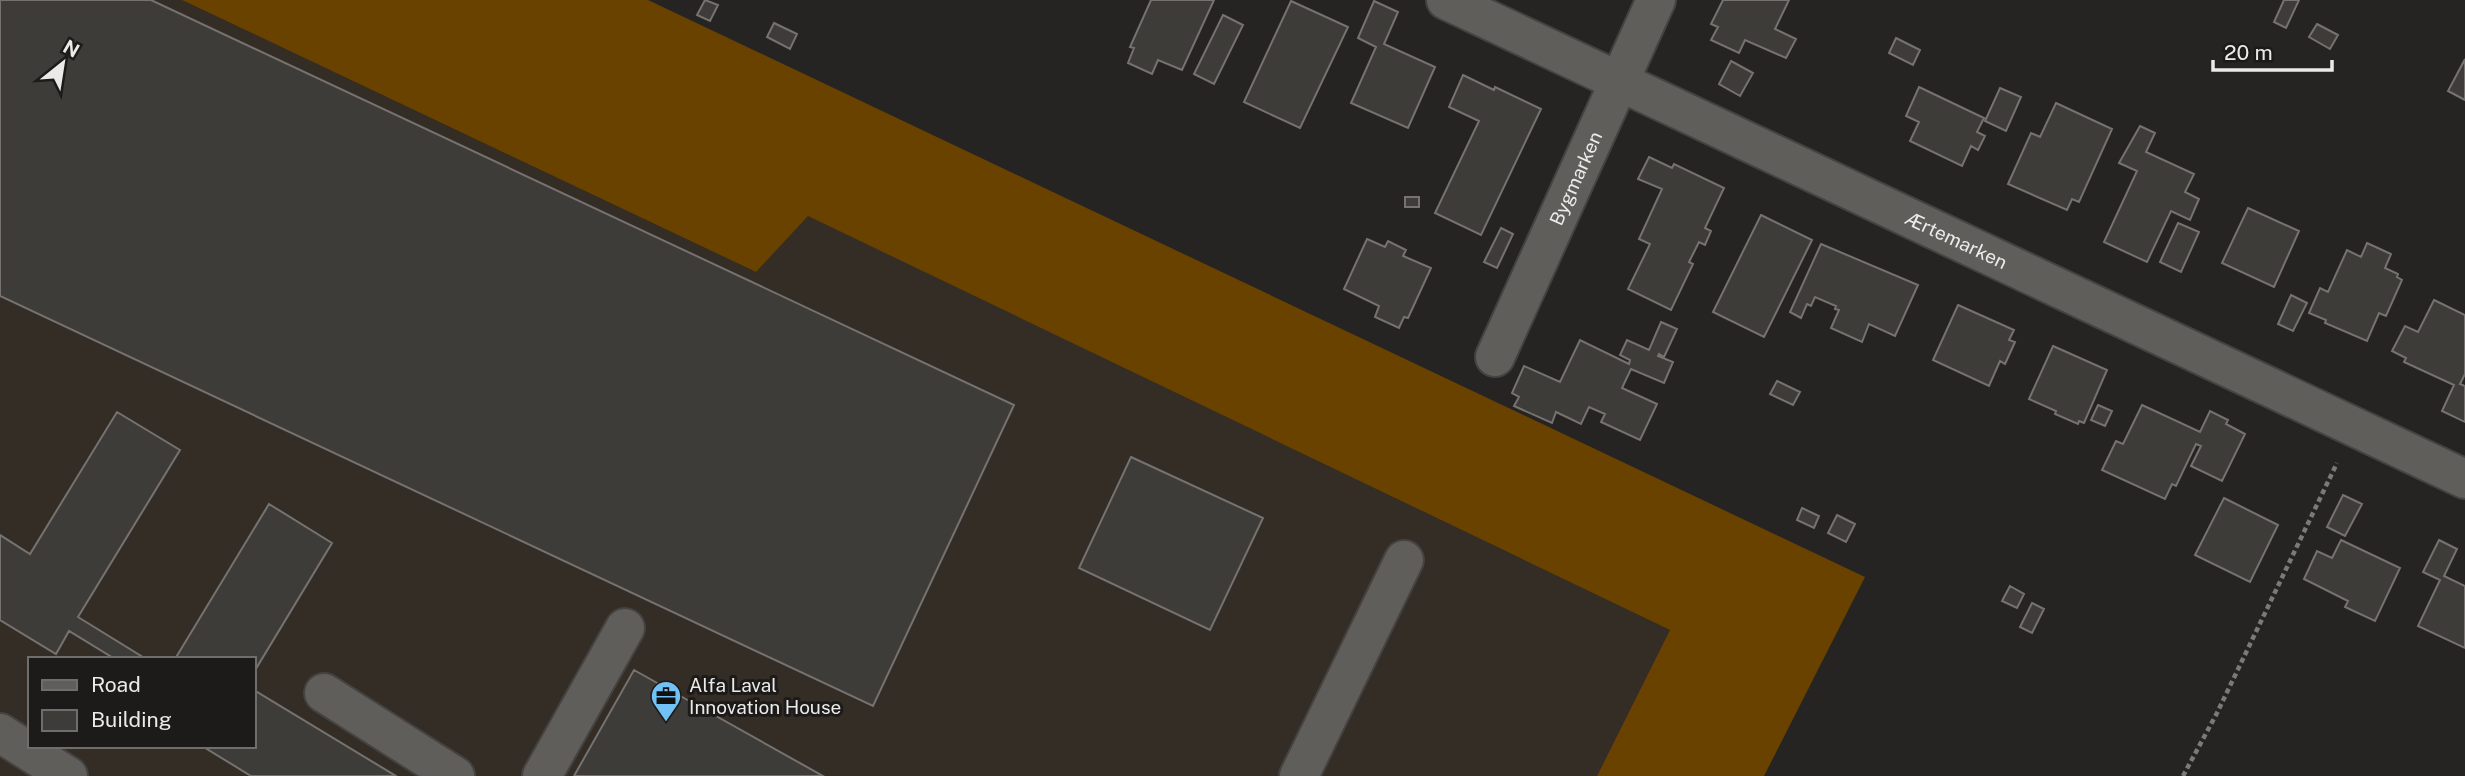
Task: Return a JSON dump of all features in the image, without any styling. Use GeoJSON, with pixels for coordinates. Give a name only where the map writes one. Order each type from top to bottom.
{"type":"FeatureCollection","features":[{"type":"Feature","properties":{"kind":"street","name":"Ærtemarken"},"geometry":{"type":"LineString","coordinates":[[1446,0],[2465,479]]}},
{"type":"Feature","properties":{"kind":"street","name":"Bygmarken"},"geometry":{"type":"LineString","coordinates":[[1494,357],[1656,0]]}},
{"type":"Feature","properties":{"kind":"street"},"geometry":{"type":"LineString","coordinates":[[1299,776],[1404,560]]}},
{"type":"Feature","properties":{"kind":"street"},"geometry":{"type":"LineString","coordinates":[[542,776],[625,628]]}},
{"type":"Feature","properties":{"kind":"street"},"geometry":{"type":"LineString","coordinates":[[324,693],[455,776]]}},
{"type":"Feature","properties":{"kind":"street"},"geometry":{"type":"LineString","coordinates":[[0,733],[68,776]]}},
{"type":"Feature","properties":{"kind":"path"},"geometry":{"type":"LineString","coordinates":[[2182,776],[2217,713],[2355,427]]}},
{"type":"Feature","properties":{"kind":"shaded area"},"geometry":{"type":"Polygon","coordinates":[[[0,0],[182,0],[756,272],[807,215],[1670,630],[1597,776],[0,776],[0,0]]]}},
{"type":"Feature","properties":{"kind":"shaded area"},"geometry":{"type":"Polygon","coordinates":[[[182,0],[648,0],[1865,577],[1764,776],[1597,776],[1670,630],[808,216],[756,272],[182,0]]]}},
{"type":"Feature","properties":{"kind":"building"},"geometry":{"type":"Polygon","coordinates":[[[0,0],[151,0],[1014,405],[873,706],[0,296],[0,0]]]}},
{"type":"Feature","properties":{"kind":"building"},"geometry":{"type":"Polygon","coordinates":[[[705,0],[718,5],[710,21],[697,15],[705,0]]]}},
{"type":"Feature","properties":{"kind":"building"},"geometry":{"type":"Polygon","coordinates":[[[1151,0],[1214,0],[1182,70],[1158,60],[1152,74],[1128,63],[1134,48],[1130,47],[1151,0]]]}},
{"type":"Feature","properties":{"kind":"building"},"geometry":{"type":"Polygon","coordinates":[[[1723,0],[1789,0],[1775,29],[1796,39],[1786,58],[1745,40],[1739,53],[1711,40],[1718,27],[1711,24],[1723,0]]]}},
{"type":"Feature","properties":{"kind":"building"},"geometry":{"type":"Polygon","coordinates":[[[2284,0],[2299,0],[2286,28],[2274,22],[2284,0]]]}},
{"type":"Feature","properties":{"kind":"building"},"geometry":{"type":"Polygon","coordinates":[[[1291,1],[1348,27],[1300,128],[1244,102],[1291,1]]]}},
{"type":"Feature","properties":{"kind":"building"},"geometry":{"type":"Polygon","coordinates":[[[1374,1],[1398,12],[1384,44],[1435,67],[1408,128],[1351,103],[1376,47],[1358,38],[1374,1]]]}},
{"type":"Feature","properties":{"kind":"building"},"geometry":{"type":"Polygon","coordinates":[[[1223,15],[1243,25],[1214,84],[1194,74],[1223,15]]]}},
{"type":"Feature","properties":{"kind":"building"},"geometry":{"type":"Polygon","coordinates":[[[774,23],[797,34],[790,49],[767,37],[774,23]]]}},
{"type":"Feature","properties":{"kind":"building"},"geometry":{"type":"Polygon","coordinates":[[[2317,24],[2338,35],[2330,49],[2309,37],[2317,24]]]}},
{"type":"Feature","properties":{"kind":"building"},"geometry":{"type":"Polygon","coordinates":[[[1896,38],[1920,50],[1913,65],[1889,53],[1896,38]]]}},
{"type":"Feature","properties":{"kind":"building"},"geometry":{"type":"Polygon","coordinates":[[[2465,59],[2465,100],[2448,91],[2465,59]]]}},
{"type":"Feature","properties":{"kind":"building"},"geometry":{"type":"Polygon","coordinates":[[[1731,61],[1753,73],[1740,96],[1719,84],[1731,61]]]}},
{"type":"Feature","properties":{"kind":"building"},"geometry":{"type":"Polygon","coordinates":[[[1463,75],[1541,109],[1481,235],[1435,213],[1479,121],[1449,107],[1463,75]]]}},
{"type":"Feature","properties":{"kind":"building"},"geometry":{"type":"Polygon","coordinates":[[[1919,87],[1984,118],[1977,132],[1985,136],[1978,150],[1971,146],[1962,166],[1910,141],[1919,122],[1906,116],[1919,87]]]}},
{"type":"Feature","properties":{"kind":"building"},"geometry":{"type":"Polygon","coordinates":[[[2000,88],[2021,97],[2006,131],[1985,121],[2000,88]]]}},
{"type":"Feature","properties":{"kind":"building"},"geometry":{"type":"Polygon","coordinates":[[[2056,103],[2112,129],[2079,202],[2072,199],[2067,210],[2008,184],[2031,133],[2040,137],[2056,103]]]}},
{"type":"Feature","properties":{"kind":"building"},"geometry":{"type":"Polygon","coordinates":[[[2140,126],[2155,133],[2146,152],[2194,174],[2185,192],[2199,199],[2190,220],[2171,211],[2147,262],[2104,242],[2137,171],[2119,163],[2140,126]]]}},
{"type":"Feature","properties":{"kind":"building"},"geometry":{"type":"Polygon","coordinates":[[[1649,157],[1672,168],[1674,164],[1724,188],[1705,228],[1711,231],[1705,245],[1699,242],[1689,262],[1693,264],[1671,310],[1628,289],[1650,244],[1639,239],[1662,189],[1638,179],[1649,157]]]}},
{"type":"Feature","properties":{"kind":"building"},"geometry":{"type":"Polygon","coordinates":[[[1405,197],[1419,197],[1419,207],[1405,207],[1405,197]]]}},
{"type":"Feature","properties":{"kind":"building"},"geometry":{"type":"Polygon","coordinates":[[[2248,208],[2299,231],[2274,287],[2222,263],[2248,208]]]}},
{"type":"Feature","properties":{"kind":"building"},"geometry":{"type":"Polygon","coordinates":[[[1761,215],[1812,240],[1764,337],[1713,312],[1761,215]]]}},
{"type":"Feature","properties":{"kind":"building"},"geometry":{"type":"Polygon","coordinates":[[[2178,223],[2199,232],[2181,272],[2160,262],[2178,223]]]}},
{"type":"Feature","properties":{"kind":"building"},"geometry":{"type":"Polygon","coordinates":[[[1501,228],[1513,234],[1497,268],[1484,262],[1501,228]]]}},
{"type":"Feature","properties":{"kind":"building"},"geometry":{"type":"Polygon","coordinates":[[[1367,239],[1385,247],[1388,241],[1406,250],[1403,256],[1431,268],[1408,318],[1404,317],[1399,328],[1375,317],[1379,306],[1344,289],[1367,239]]]}},
{"type":"Feature","properties":{"kind":"building"},"geometry":{"type":"Polygon","coordinates":[[[2367,243],[2391,254],[2385,268],[2398,274],[2397,277],[2402,280],[2386,316],[2379,313],[2367,341],[2309,313],[2320,288],[2328,292],[2347,250],[2361,257],[2367,243]]]}},
{"type":"Feature","properties":{"kind":"building"},"geometry":{"type":"Polygon","coordinates":[[[1821,244],[1918,285],[1895,336],[1869,324],[1862,342],[1831,328],[1839,310],[1815,297],[1811,306],[1807,304],[1801,318],[1790,312],[1821,244]]]}},
{"type":"Feature","properties":{"kind":"building"},"geometry":{"type":"Polygon","coordinates":[[[2291,295],[2307,303],[2293,331],[2278,324],[2291,295]]]}},
{"type":"Feature","properties":{"kind":"building"},"geometry":{"type":"Polygon","coordinates":[[[2434,300],[2465,315],[2465,374],[2460,384],[2465,386],[2465,422],[2442,411],[2454,385],[2404,362],[2406,358],[2392,351],[2405,326],[2418,332],[2434,300]]]}},
{"type":"Feature","properties":{"kind":"building"},"geometry":{"type":"Polygon","coordinates":[[[1958,305],[2014,330],[2009,340],[2015,342],[2005,364],[2000,361],[1989,386],[1933,360],[1958,305]]]}},
{"type":"Feature","properties":{"kind":"building"},"geometry":{"type":"Polygon","coordinates":[[[1661,322],[1677,329],[1664,357],[1659,354],[1658,356],[1673,362],[1664,383],[1631,369],[1622,388],[1657,404],[1640,440],[1601,422],[1605,414],[1589,407],[1581,424],[1556,412],[1552,423],[1514,406],[1519,397],[1512,393],[1524,366],[1560,382],[1580,340],[1629,364],[1630,360],[1620,355],[1627,340],[1649,350],[1661,322]]]}},
{"type":"Feature","properties":{"kind":"building"},"geometry":{"type":"Polygon","coordinates":[[[2053,346],[2107,370],[2084,423],[2079,421],[2078,424],[2055,414],[2056,411],[2029,399],[2053,346]]]}},
{"type":"Feature","properties":{"kind":"building"},"geometry":{"type":"Polygon","coordinates":[[[1777,381],[1800,392],[1793,405],[1770,394],[1777,381]]]}},
{"type":"Feature","properties":{"kind":"building"},"geometry":{"type":"Polygon","coordinates":[[[2098,405],[2112,411],[2105,426],[2091,420],[2098,405]]]}},
{"type":"Feature","properties":{"kind":"building"},"geometry":{"type":"Polygon","coordinates":[[[2142,405],[2200,432],[2210,411],[2228,420],[2226,424],[2245,434],[2222,481],[2191,466],[2201,446],[2196,444],[2176,486],[2172,484],[2165,499],[2102,470],[2116,441],[2123,444],[2142,405]]]}},
{"type":"Feature","properties":{"kind":"building"},"geometry":{"type":"Polygon","coordinates":[[[117,412],[180,450],[78,617],[143,657],[112,657],[69,631],[56,654],[0,620],[0,535],[30,554],[117,412]]]}},
{"type":"Feature","properties":{"kind":"building"},"geometry":{"type":"Polygon","coordinates":[[[1131,457],[1263,518],[1210,630],[1079,568],[1131,457]]]}},
{"type":"Feature","properties":{"kind":"building"},"geometry":{"type":"Polygon","coordinates":[[[2343,495],[2362,504],[2345,536],[2327,527],[2343,495]]]}},
{"type":"Feature","properties":{"kind":"building"},"geometry":{"type":"Polygon","coordinates":[[[2224,498],[2278,525],[2250,582],[2195,555],[2224,498]]]}},
{"type":"Feature","properties":{"kind":"building"},"geometry":{"type":"Polygon","coordinates":[[[269,504],[332,543],[256,669],[256,657],[176,657],[269,504]]]}},
{"type":"Feature","properties":{"kind":"building"},"geometry":{"type":"Polygon","coordinates":[[[1802,508],[1819,516],[1814,528],[1797,520],[1802,508]]]}},
{"type":"Feature","properties":{"kind":"building"},"geometry":{"type":"Polygon","coordinates":[[[1837,515],[1855,524],[1846,542],[1828,533],[1837,515]]]}},
{"type":"Feature","properties":{"kind":"building"},"geometry":{"type":"Polygon","coordinates":[[[2341,540],[2400,568],[2375,621],[2345,607],[2348,601],[2304,579],[2317,551],[2332,558],[2341,540]]]}},
{"type":"Feature","properties":{"kind":"building"},"geometry":{"type":"Polygon","coordinates":[[[2439,540],[2457,549],[2444,576],[2465,586],[2465,648],[2418,626],[2440,580],[2423,572],[2439,540]]]}},
{"type":"Feature","properties":{"kind":"building"},"geometry":{"type":"Polygon","coordinates":[[[2010,586],[2024,594],[2017,608],[2002,601],[2010,586]]]}},
{"type":"Feature","properties":{"kind":"building"},"geometry":{"type":"Polygon","coordinates":[[[2032,603],[2044,609],[2032,633],[2020,627],[2032,603]]]}},
{"type":"Feature","properties":{"kind":"building","name":"Alfa Laval Innovation House"},"geometry":{"type":"Polygon","coordinates":[[[634,670],[823,776],[574,776],[634,670]]]}},
{"type":"Feature","properties":{"kind":"building"},"geometry":{"type":"Polygon","coordinates":[[[256,691],[396,776],[251,776],[205,748],[256,748],[256,691]]]}},
{"type":"Feature","properties":{"kind":"place","name":"Alfa Laval Innovation House"},"geometry":{"type":"Point","coordinates":[666,723]}}]}
